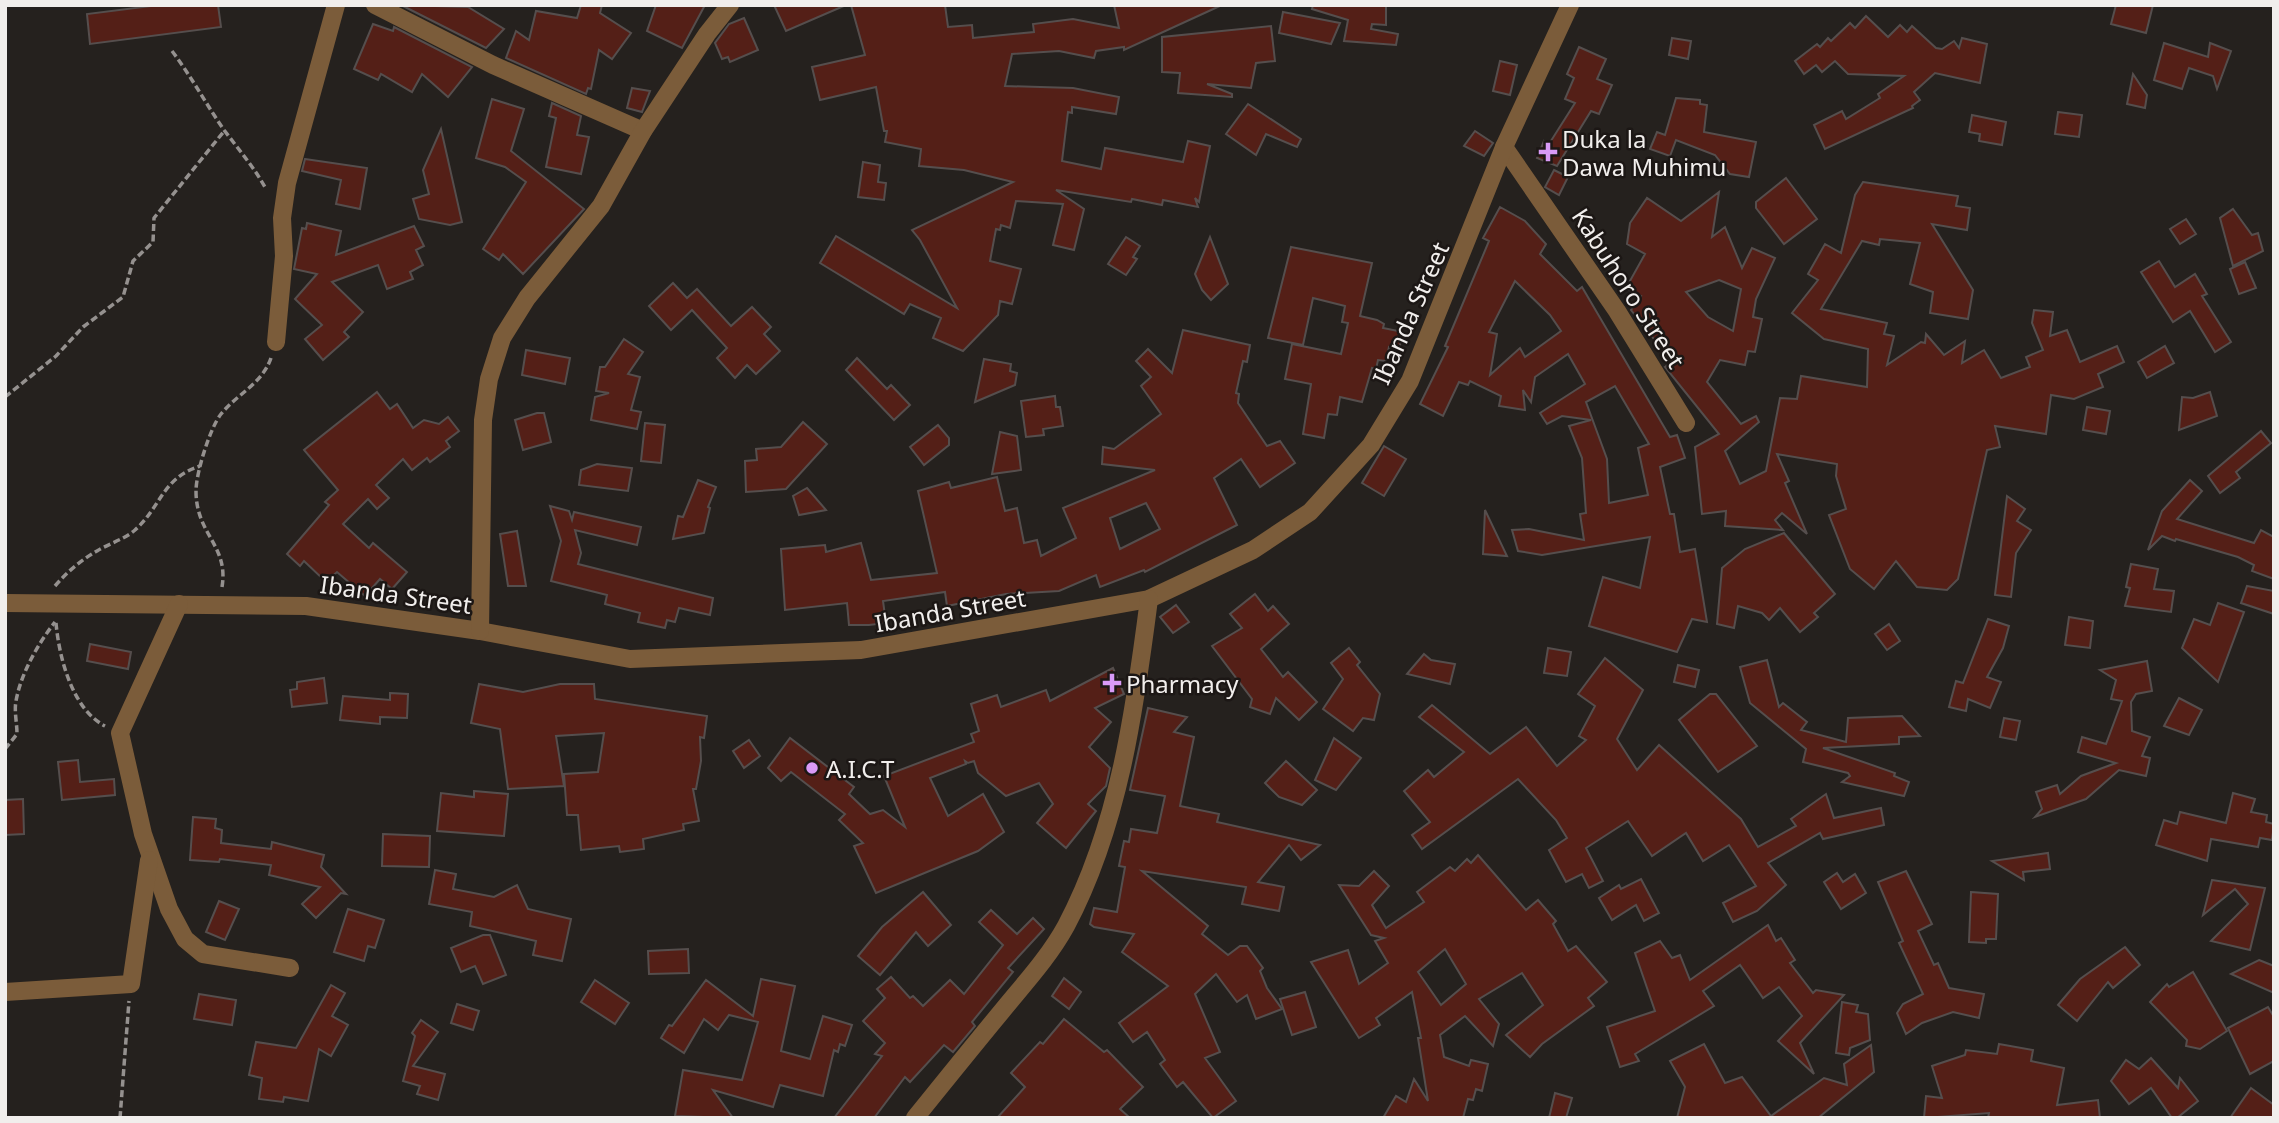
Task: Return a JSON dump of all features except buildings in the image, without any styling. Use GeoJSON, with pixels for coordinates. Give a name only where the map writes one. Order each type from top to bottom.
{"type":"FeatureCollection","features":[{"type":"Feature","properties":{"kind":"street"},"geometry":{"type":"LineString","coordinates":[[276,342],[284,257],[282,218],[288,183],[336,5]]}},
{"type":"Feature","properties":{"kind":"street"},"geometry":{"type":"LineString","coordinates":[[375,5],[493,65],[643,131]]}},
{"type":"Feature","properties":{"kind":"street"},"geometry":{"type":"LineString","coordinates":[[481,631],[483,420],[489,379],[502,338],[527,298],[601,206],[643,131],[707,34],[730,5]]}},
{"type":"Feature","properties":{"kind":"street","name":"Ibanda Street"},"geometry":{"type":"LineString","coordinates":[[5,603],[50,609],[217,603],[306,606],[481,631],[629,659],[861,650],[1149,599],[1253,550],[1310,512],[1371,445],[1410,381],[1504,147],[1570,5]]}},
{"type":"Feature","properties":{"kind":"street","name":"Kabuhoro Street"},"geometry":{"type":"LineString","coordinates":[[1504,147],[1617,311],[1686,423]]}},
{"type":"Feature","properties":{"kind":"street"},"geometry":{"type":"LineString","coordinates":[[915,1118],[1033,973],[1065,927],[1098,851],[1121,772],[1138,685],[1149,599]]}},
{"type":"Feature","properties":{"kind":"street"},"geometry":{"type":"LineString","coordinates":[[179,604],[120,733],[150,856],[169,909],[185,939],[202,954],[290,968]]}},
{"type":"Feature","properties":{"kind":"street"},"geometry":{"type":"LineString","coordinates":[[5,992],[131,984],[150,856]]}},
{"type":"Feature","properties":{"kind":"path"},"geometry":{"type":"LineString","coordinates":[[172,51],[199,86],[225,130],[245,154],[282,218]]}},
{"type":"Feature","properties":{"kind":"path"},"geometry":{"type":"LineString","coordinates":[[5,397],[56,355],[83,327],[123,296],[133,261],[153,242],[154,218],[225,130]]}},
{"type":"Feature","properties":{"kind":"path"},"geometry":{"type":"LineString","coordinates":[[217,603],[225,569],[222,557],[201,522],[196,489],[200,466],[216,422],[260,377],[269,363],[276,342]]}},
{"type":"Feature","properties":{"kind":"path"},"geometry":{"type":"LineString","coordinates":[[5,749],[17,734],[15,709],[22,683],[50,609],[73,567],[135,530],[171,482],[186,471],[200,466]]}},
{"type":"Feature","properties":{"kind":"path"},"geometry":{"type":"LineString","coordinates":[[50,609],[67,672],[77,695],[99,723],[120,733]]}},
{"type":"Feature","properties":{"kind":"path"},"geometry":{"type":"LineString","coordinates":[[120,1118],[131,984]]}},
{"type":"Feature","properties":{"kind":"place","name":"Duka la Dawa Muhimu"},"geometry":{"type":"Point","coordinates":[1548,152]}},
{"type":"Feature","properties":{"kind":"place","name":"Pharmacy"},"geometry":{"type":"Point","coordinates":[1112,683]}},
{"type":"Feature","properties":{"kind":"place","name":"A.I.C.T"},"geometry":{"type":"Point","coordinates":[812,768]}}]}
